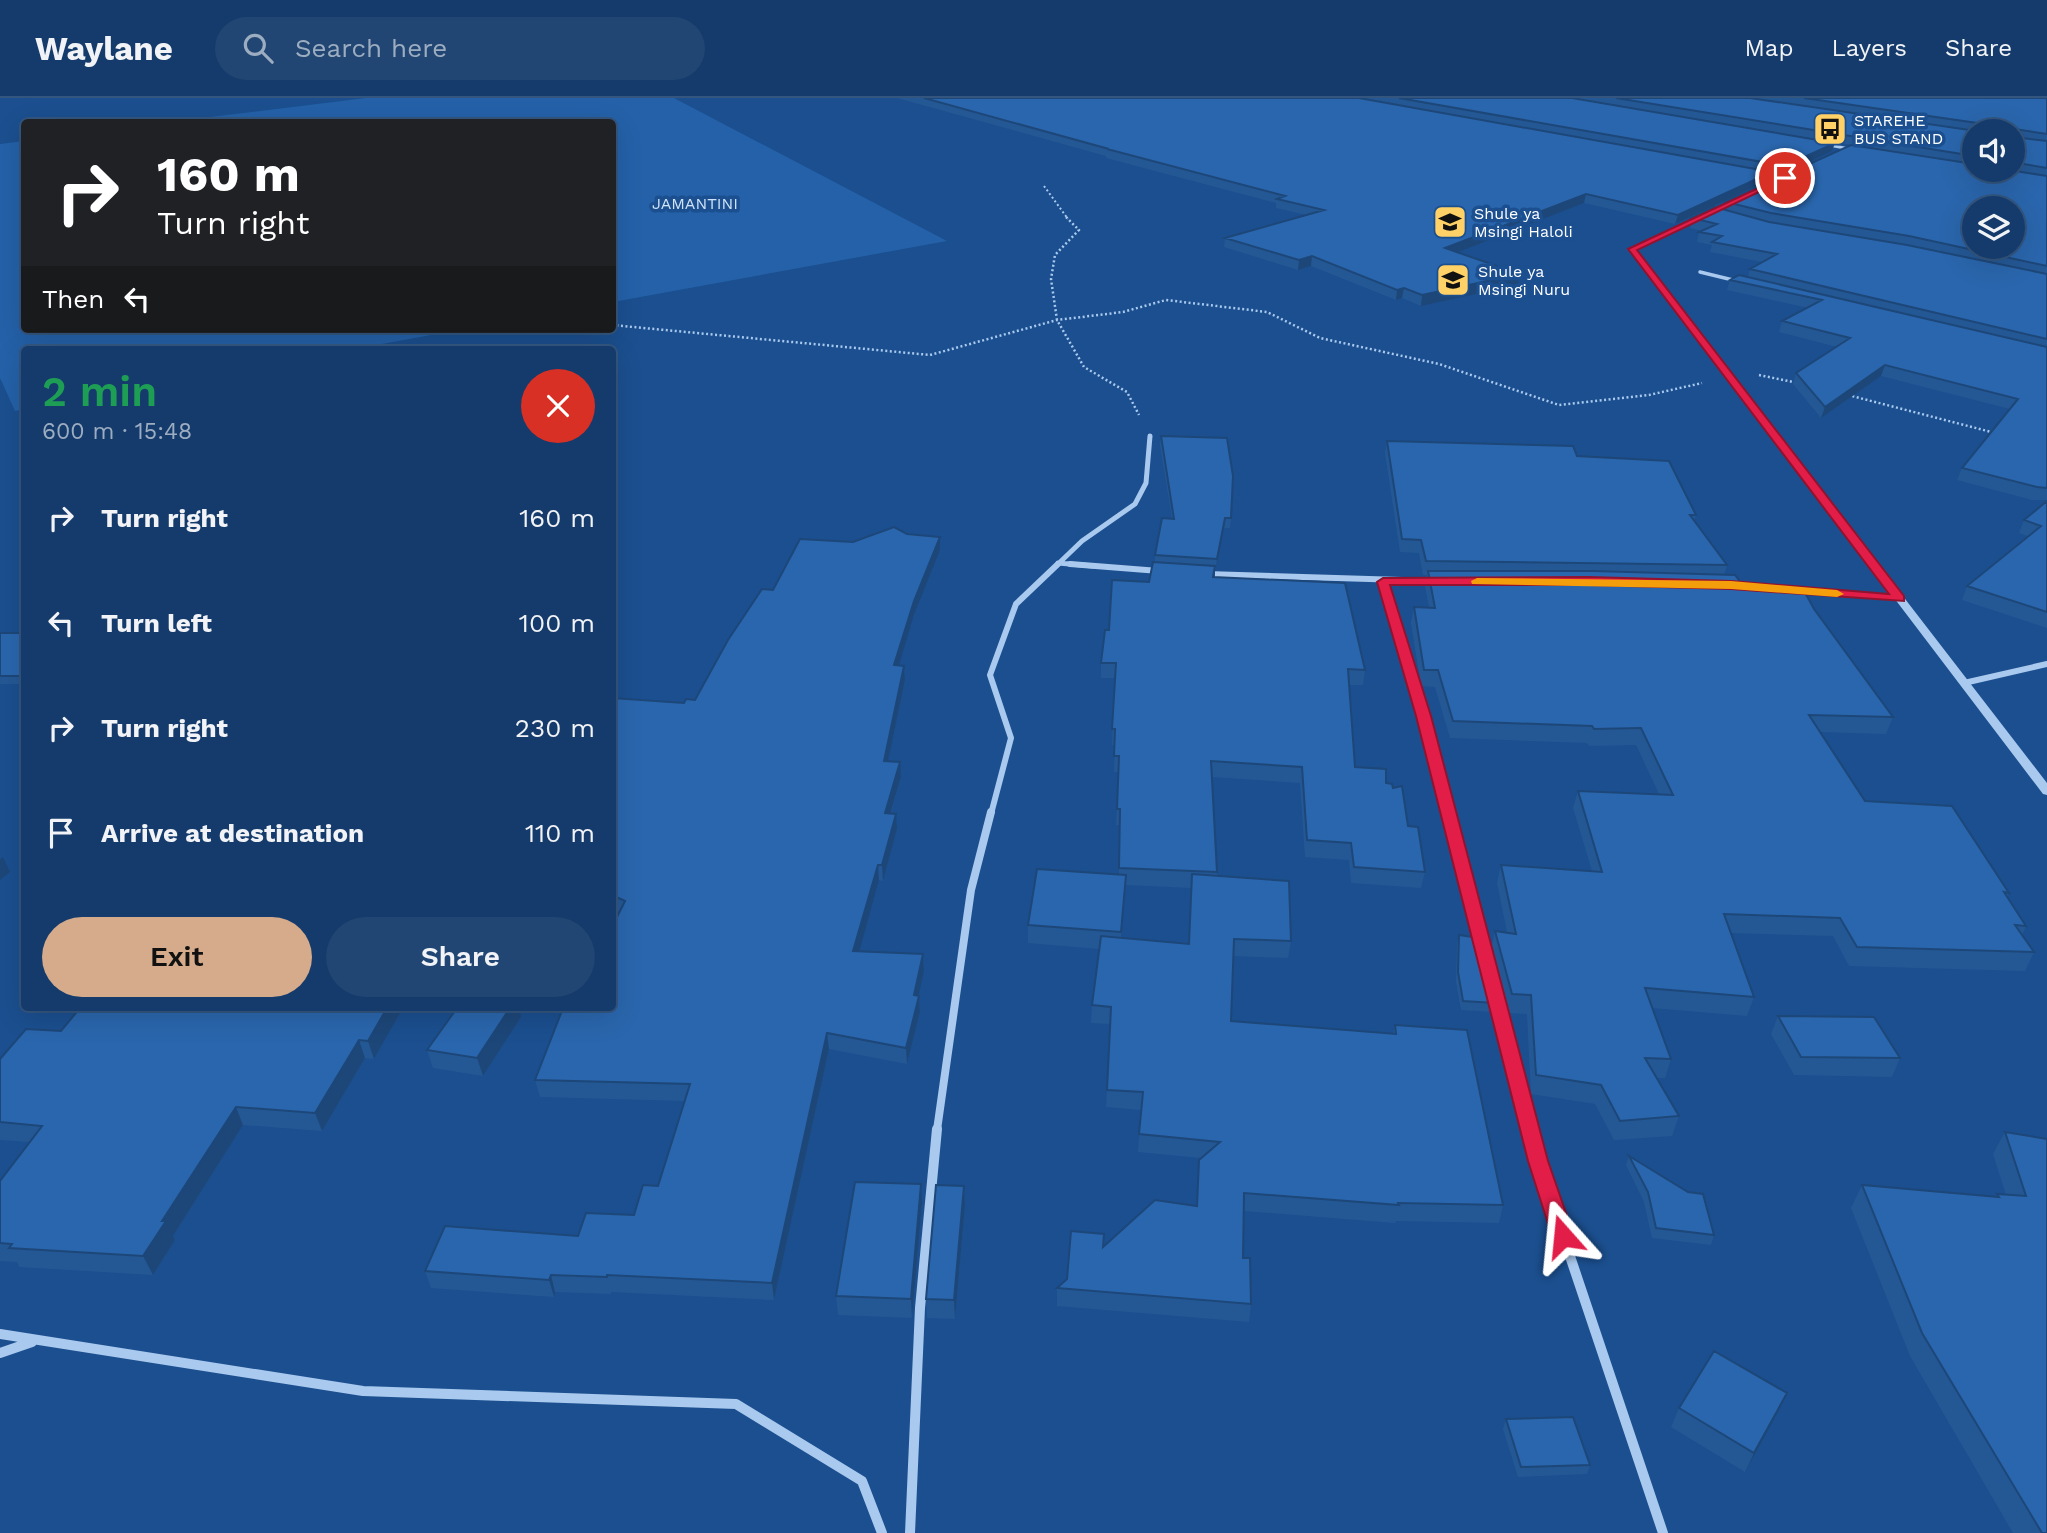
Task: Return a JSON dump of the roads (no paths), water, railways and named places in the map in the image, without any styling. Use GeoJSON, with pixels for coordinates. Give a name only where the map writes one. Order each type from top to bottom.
{"type":"FeatureCollection","features":[{"type":"Feature","properties":{"kind":"street"},"geometry":{"type":"LineString","coordinates":[[1806,142],[1847,149],[1835,155]]}},
{"type":"Feature","properties":{"kind":"street"},"geometry":{"type":"LineString","coordinates":[[1772,184],[1797,173]]}},
{"type":"Feature","properties":{"kind":"street"},"geometry":{"type":"LineString","coordinates":[[1758,174],[1785,178]]}},
{"type":"Feature","properties":{"kind":"street"},"geometry":{"type":"LineString","coordinates":[[1748,195],[1632,249],[2047,791]]}},
{"type":"Feature","properties":{"kind":"street"},"geometry":{"type":"LineString","coordinates":[[1711,212],[1723,215]]}},
{"type":"Feature","properties":{"kind":"street"},"geometry":{"type":"LineString","coordinates":[[1700,272],[1740,282]]}},
{"type":"Feature","properties":{"kind":"street"},"geometry":{"type":"LineString","coordinates":[[910,1533],[920,1308],[940,1087],[971,890],[1011,737],[990,675],[1016,604],[1082,541],[1135,504],[1146,483],[1150,436]]}},
{"type":"Feature","properties":{"kind":"street"},"geometry":{"type":"LineString","coordinates":[[1058,563],[1174,572]]}},
{"type":"Feature","properties":{"kind":"street"},"geometry":{"type":"LineString","coordinates":[[1199,574],[1383,582],[1438,581]]}},
{"type":"Feature","properties":{"kind":"street"},"geometry":{"type":"LineString","coordinates":[[1383,582],[1424,716],[1538,1161],[1663,1533]]}},
{"type":"Feature","properties":{"kind":"street"},"geometry":{"type":"LineString","coordinates":[[1783,589],[1900,598]]}},
{"type":"Feature","properties":{"kind":"street"},"geometry":{"type":"LineString","coordinates":[[1964,683],[2047,664]]}},
{"type":"Feature","properties":{"kind":"street"},"geometry":{"type":"LineString","coordinates":[[0,1334],[363,1391],[736,1404],[862,1481],[882,1533]]}},
{"type":"Feature","properties":{"kind":"street"},"geometry":{"type":"LineString","coordinates":[[0,1353],[35,1341]]}},
{"type":"Feature","properties":{"kind":"place","name":"STAREHE BUS STAND"},"geometry":{"type":"Point","coordinates":[1830,129]}},
{"type":"Feature","properties":{"kind":"place","name":"Shule ya Msingi Haloli"},"geometry":{"type":"Point","coordinates":[1450,222]}},
{"type":"Feature","properties":{"kind":"place","name":"Shule ya Msingi Nuru"},"geometry":{"type":"Point","coordinates":[1453,280]}},
{"type":"Feature","properties":{"kind":"park label","name":"JAMANTINI"},"geometry":{"type":"Point","coordinates":[695,203]}}]}
